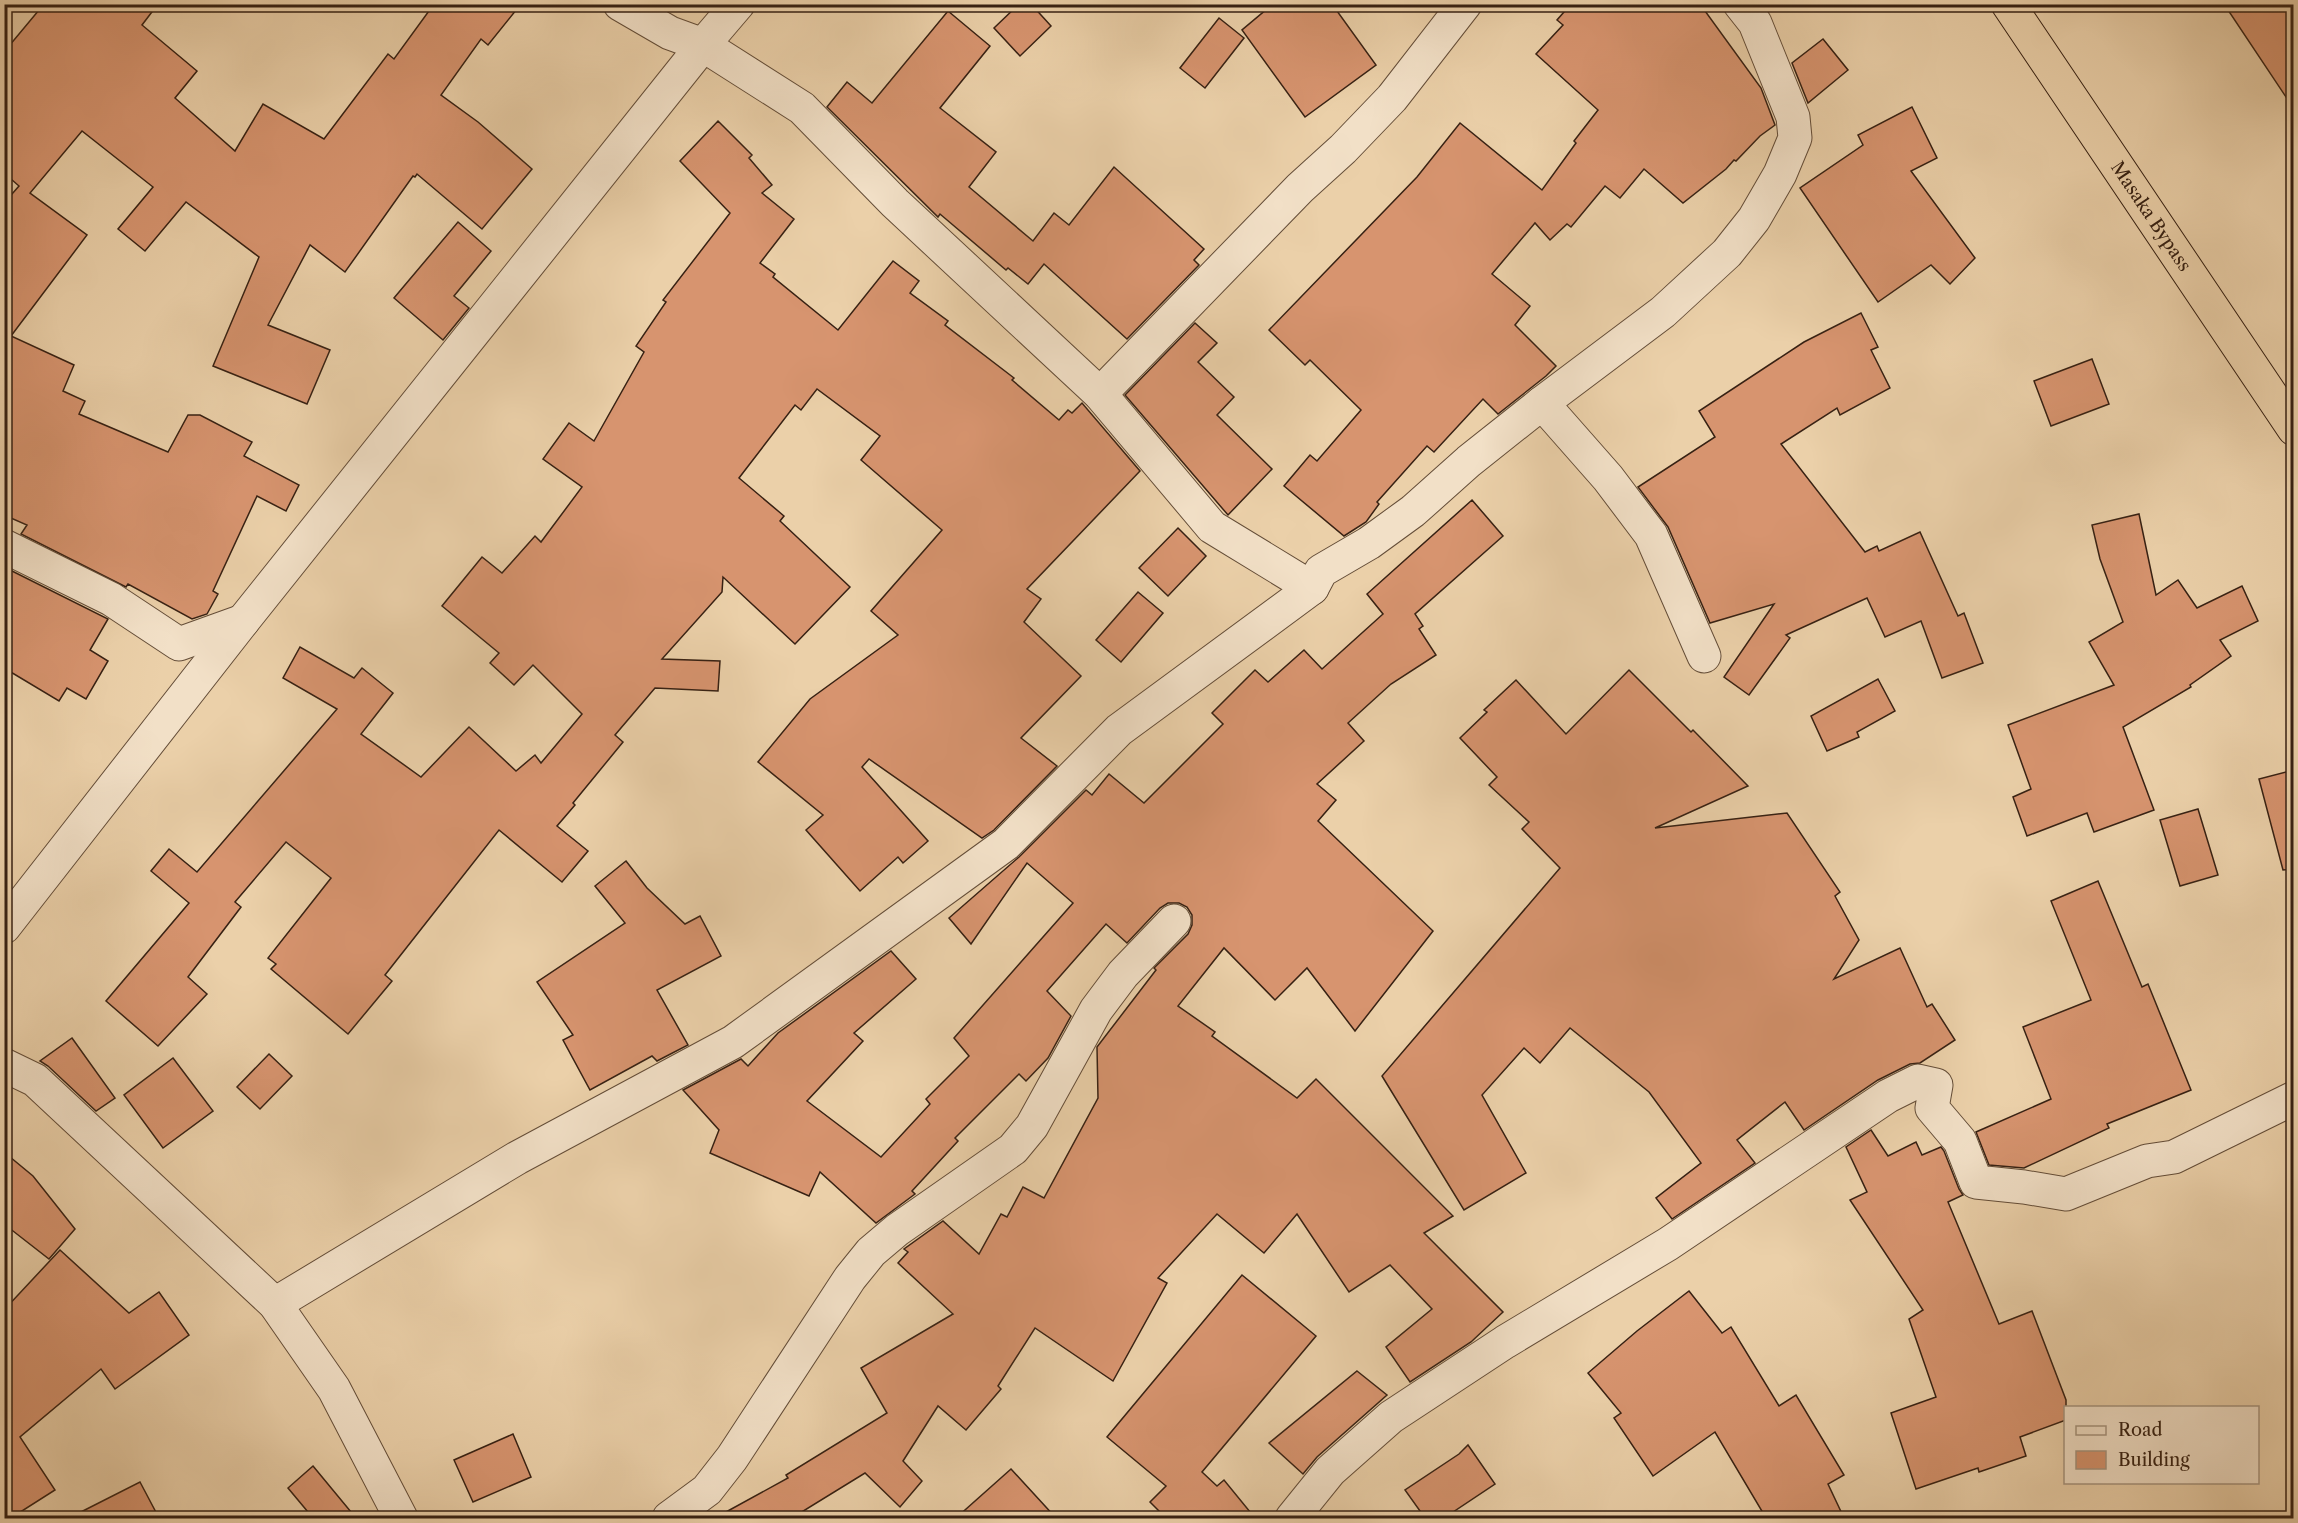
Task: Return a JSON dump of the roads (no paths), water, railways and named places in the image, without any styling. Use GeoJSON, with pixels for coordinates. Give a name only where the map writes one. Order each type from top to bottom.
{"type":"FeatureCollection","features":[{"type":"Feature","properties":{"kind":"highway","name":"Masaka Bypass"},"geometry":{"type":"LineString","coordinates":[[2008,4],[2294,429]]}},
{"type":"Feature","properties":{"kind":"street"},"geometry":{"type":"LineString","coordinates":[[620,4],[670,33],[703,45],[802,108],[894,203],[1100,394],[1212,527],[1312,588]]}},
{"type":"Feature","properties":{"kind":"street"},"geometry":{"type":"LineString","coordinates":[[4,927],[243,621],[738,4]]}},
{"type":"Feature","properties":{"kind":"street"},"geometry":{"type":"LineString","coordinates":[[1100,394],[1300,188],[1392,98],[1465,4]]}},
{"type":"Feature","properties":{"kind":"street"},"geometry":{"type":"LineString","coordinates":[[275,1304],[517,1158],[733,1041],[1006,844],[1119,730],[1312,588],[1321,571],[1369,543],[1413,511],[1469,461],[1542,403],[1664,312],[1727,253],[1754,219],[1780,174],[1795,138],[1793,117],[1755,23],[1740,4]]}},
{"type":"Feature","properties":{"kind":"street"},"geometry":{"type":"LineString","coordinates":[[1542,403],[1608,478],[1651,536],[1704,656]]}},
{"type":"Feature","properties":{"kind":"street"},"geometry":{"type":"LineString","coordinates":[[4,546],[111,599],[179,644],[243,621]]}},
{"type":"Feature","properties":{"kind":"street"},"geometry":{"type":"LineString","coordinates":[[669,1518],[707,1490],[732,1458],[850,1278],[872,1252],[897,1230],[1013,1149],[1032,1126],[1096,1010],[1123,974],[1174,921]]}},
{"type":"Feature","properties":{"kind":"street"},"geometry":{"type":"LineString","coordinates":[[4,1065],[35,1080],[275,1304],[334,1389],[401,1518]]}},
{"type":"Feature","properties":{"kind":"street"},"geometry":{"type":"LineString","coordinates":[[1292,1518],[1330,1471],[1391,1417],[1505,1342],[1668,1244],[1888,1096],[1918,1081],[1936,1085],[1932,1108],[1960,1141],[1977,1182],[2066,1194],[2147,1161],[2174,1157],[2294,1098]]}}]}
